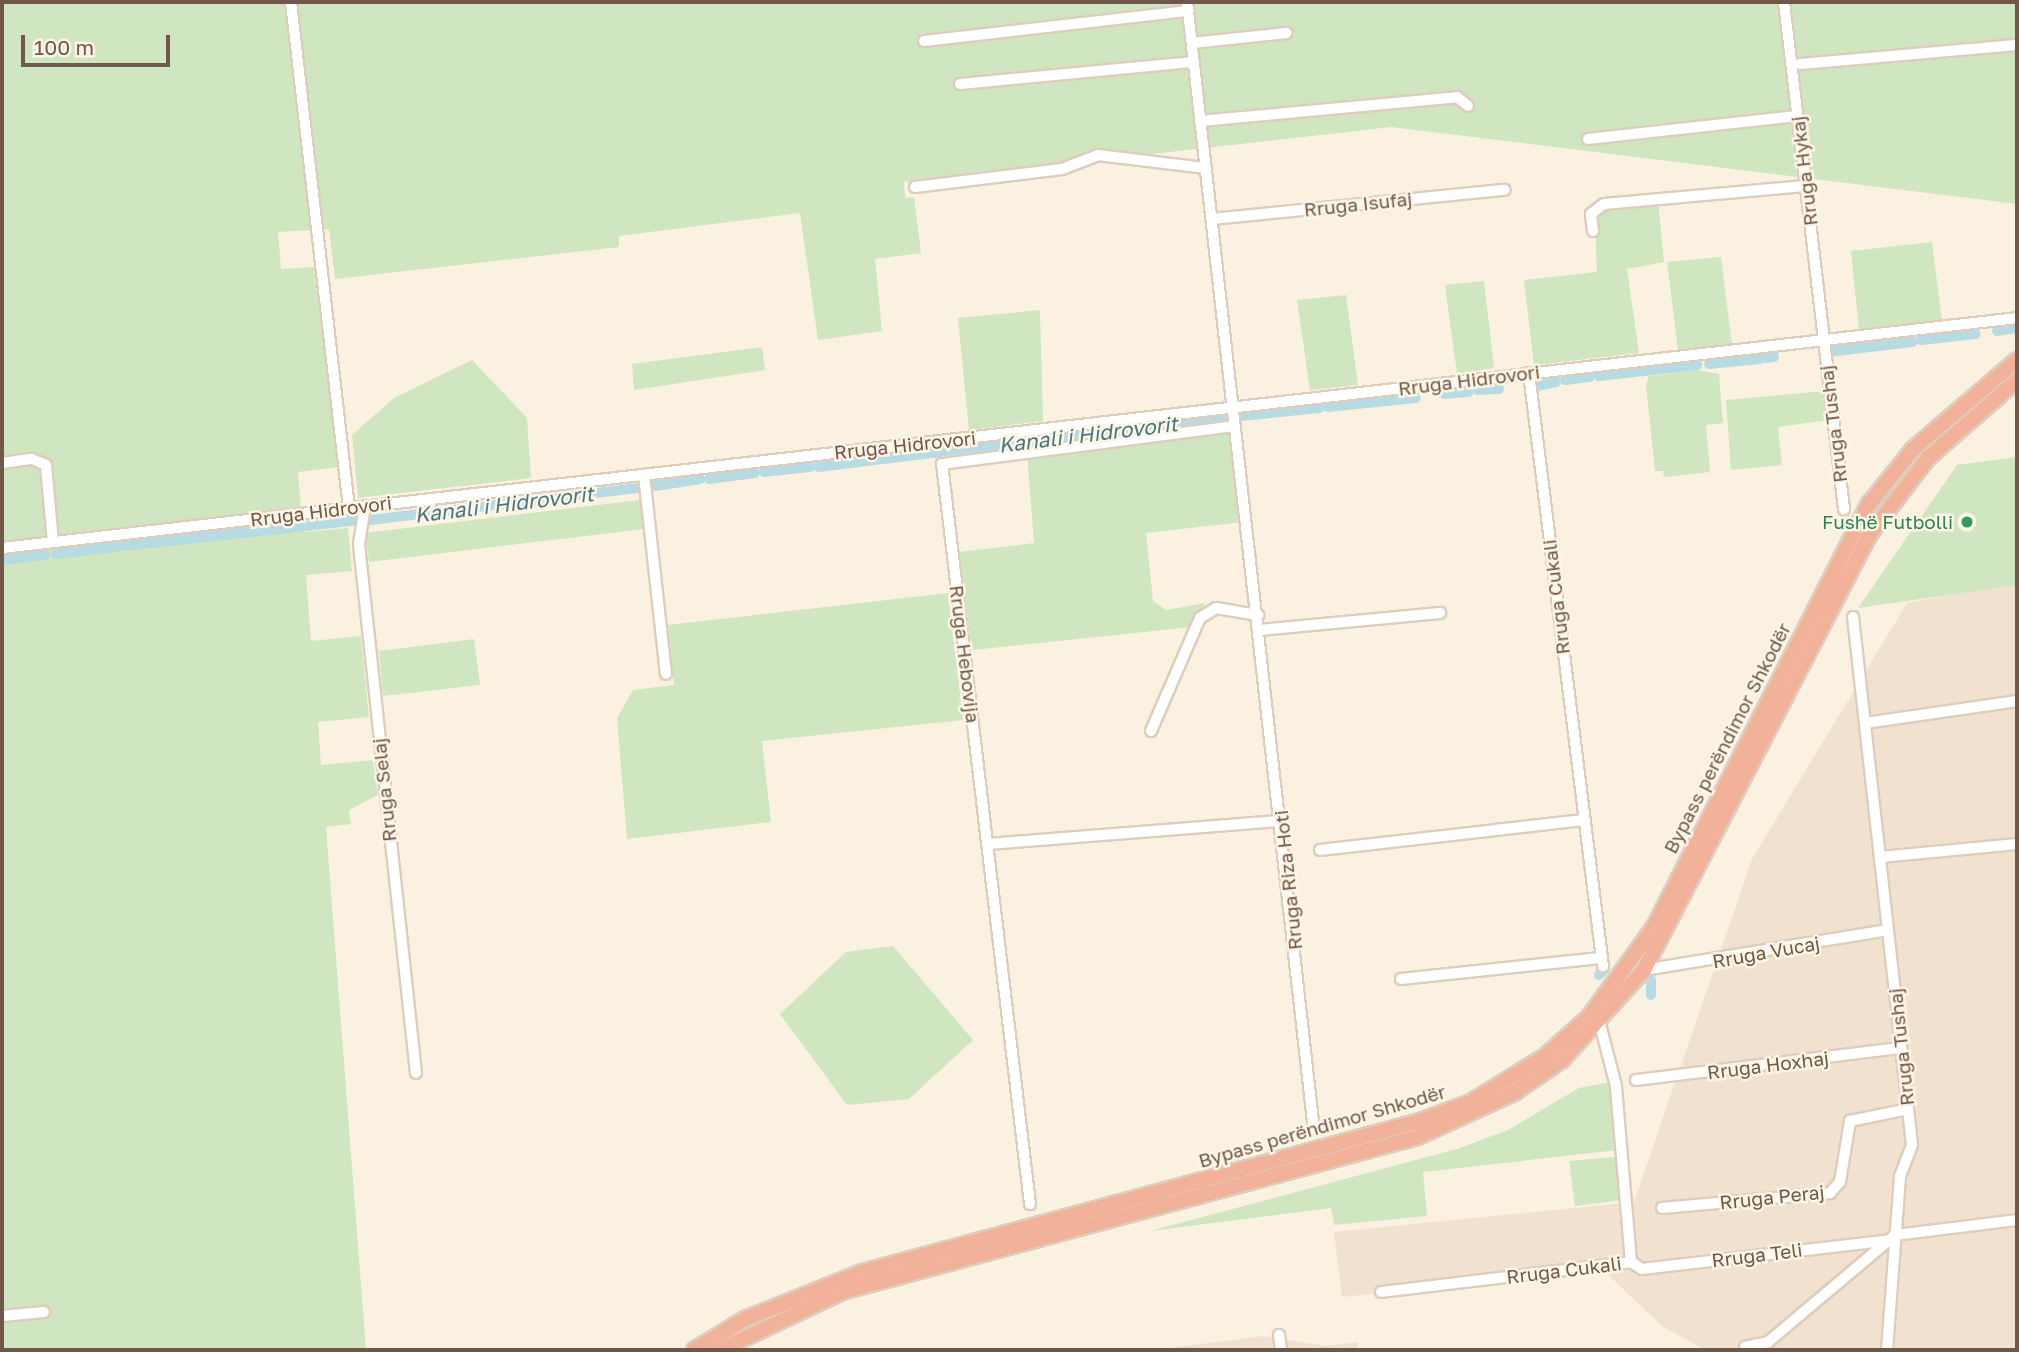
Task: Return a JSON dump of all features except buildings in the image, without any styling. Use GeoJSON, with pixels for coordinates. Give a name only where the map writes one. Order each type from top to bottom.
{"type":"FeatureCollection","features":[{"type":"Feature","properties":{"kind":"highway","name":"Bypass perëndimor Shkodër"},"geometry":{"type":"LineString","coordinates":[[694,1350],[793,1296],[862,1272],[1420,1121],[1471,1102],[1544,1056],[1589,1017],[1654,927],[1870,504],[1913,449],[2017,360]]}},
{"type":"Feature","properties":{"kind":"highway","name":"Bypass perëndimor Shkodër"},"geometry":{"type":"LineString","coordinates":[[720,1350],[842,1292],[1453,1125],[1514,1093],[1600,1024],[1644,970],[1858,552],[1928,458],[2017,380]]}},
{"type":"Feature","properties":{"kind":"street"},"geometry":{"type":"LineString","coordinates":[[291,2],[349,508]]}},
{"type":"Feature","properties":{"kind":"street","name":"Rruga Hykaj"},"geometry":{"type":"LineString","coordinates":[[1784,2],[1823,340]]}},
{"type":"Feature","properties":{"kind":"street"},"geometry":{"type":"LineString","coordinates":[[924,41],[1187,6],[1233,407]]}},
{"type":"Feature","properties":{"kind":"street"},"geometry":{"type":"LineString","coordinates":[[1192,43],[1286,33]]}},
{"type":"Feature","properties":{"kind":"street"},"geometry":{"type":"LineString","coordinates":[[1800,64],[2017,45]]}},
{"type":"Feature","properties":{"kind":"street"},"geometry":{"type":"LineString","coordinates":[[960,84],[1194,62]]}},
{"type":"Feature","properties":{"kind":"street"},"geometry":{"type":"LineString","coordinates":[[1200,121],[1457,97],[1468,106]]}},
{"type":"Feature","properties":{"kind":"street"},"geometry":{"type":"LineString","coordinates":[[1588,139],[1797,116]]}},
{"type":"Feature","properties":{"kind":"street"},"geometry":{"type":"LineString","coordinates":[[915,187],[1062,169],[1098,156],[1206,168]]}},
{"type":"Feature","properties":{"kind":"street"},"geometry":{"type":"LineString","coordinates":[[1592,231],[1591,214],[1604,204],[1805,186]]}},
{"type":"Feature","properties":{"kind":"street","name":"Rruga Isufaj"},"geometry":{"type":"LineString","coordinates":[[1212,219],[1505,190]]}},
{"type":"Feature","properties":{"kind":"street","name":"Rruga Hidrovori"},"geometry":{"type":"LineString","coordinates":[[2,548],[2017,318]]}},
{"type":"Feature","properties":{"kind":"street","name":"Rruga Tushaj"},"geometry":{"type":"LineString","coordinates":[[1823,340],[1844,509]]}},
{"type":"Feature","properties":{"kind":"street","name":"Rruga Cukali"},"geometry":{"type":"LineString","coordinates":[[1401,979],[1602,962],[1529,373]]}},
{"type":"Feature","properties":{"kind":"street","name":"Rruga Riza Hoti"},"geometry":{"type":"LineString","coordinates":[[1233,407],[1282,821],[1314,1130]]}},
{"type":"Feature","properties":{"kind":"street","name":"Rruga Hebovija"},"geometry":{"type":"LineString","coordinates":[[1030,1204],[943,464],[1235,426]]}},
{"type":"Feature","properties":{"kind":"street"},"geometry":{"type":"LineString","coordinates":[[2,463],[32,459],[46,466],[53,542]]}},
{"type":"Feature","properties":{"kind":"street"},"geometry":{"type":"LineString","coordinates":[[644,475],[666,674]]}},
{"type":"Feature","properties":{"kind":"street","name":"Rruga Selaj"},"geometry":{"type":"LineString","coordinates":[[365,506],[359,545],[416,1073]]}},
{"type":"Feature","properties":{"kind":"street"},"geometry":{"type":"LineString","coordinates":[[1151,731],[1200,618],[1216,608],[1258,615]]}},
{"type":"Feature","properties":{"kind":"street"},"geometry":{"type":"LineString","coordinates":[[1259,630],[1440,613]]}},
{"type":"Feature","properties":{"kind":"street","name":"Rruga Tushaj"},"geometry":{"type":"LineString","coordinates":[[1853,617],[1912,1145],[1900,1177],[1887,1350]]}},
{"type":"Feature","properties":{"kind":"street"},"geometry":{"type":"LineString","coordinates":[[1865,723],[2017,701]]}},
{"type":"Feature","properties":{"kind":"street"},"geometry":{"type":"LineString","coordinates":[[1320,850],[1583,820]]}},
{"type":"Feature","properties":{"kind":"street"},"geometry":{"type":"LineString","coordinates":[[988,844],[1282,821]]}},
{"type":"Feature","properties":{"kind":"street"},"geometry":{"type":"LineString","coordinates":[[1880,858],[2017,844]]}},
{"type":"Feature","properties":{"kind":"street","name":"Rruga Vucaj"},"geometry":{"type":"LineString","coordinates":[[1644,970],[1888,930]]}},
{"type":"Feature","properties":{"kind":"street","name":"Rruga Cukali"},"geometry":{"type":"LineString","coordinates":[[1381,1292],[1631,1262],[1616,1086],[1600,1024]]}},
{"type":"Feature","properties":{"kind":"street","name":"Rruga Hoxhaj"},"geometry":{"type":"LineString","coordinates":[[1636,1080],[1901,1048]]}},
{"type":"Feature","properties":{"kind":"street","name":"Rruga Peraj"},"geometry":{"type":"LineString","coordinates":[[1662,1209],[1830,1193],[1840,1182],[1850,1121],[1908,1109]]}},
{"type":"Feature","properties":{"kind":"street","name":"Rruga Teli"},"geometry":{"type":"LineString","coordinates":[[1631,1262],[1642,1269],[1885,1241],[1895,1235],[2017,1220]]}},
{"type":"Feature","properties":{"kind":"street","name":"Rruga Teli"},"geometry":{"type":"LineString","coordinates":[[1745,1348],[1768,1342],[1853,1266],[1880,1252],[1885,1241]]}},
{"type":"Feature","properties":{"kind":"street"},"geometry":{"type":"LineString","coordinates":[[2,1316],[44,1312]]}},
{"type":"Feature","properties":{"kind":"street"},"geometry":{"type":"LineString","coordinates":[[1279,1335],[1281,1350]]}},
{"type":"Feature","properties":{"kind":"shaded area"},"geometry":{"type":"Polygon","coordinates":[[[2017,582],[2017,1350],[1705,1350],[1662,1326],[1604,1271],[1342,1297],[1334,1232],[1634,1202],[1752,859],[1907,603],[2017,582]]]}},
{"type":"Feature","properties":{"kind":"shaded area"},"geometry":{"type":"Polygon","coordinates":[[[1264,1336],[1326,1346],[1358,1342],[1358,1350],[1153,1350],[1264,1336]]]}},
{"type":"Feature","properties":{"kind":"green space"},"geometry":{"type":"Polygon","coordinates":[[[2,2],[2017,2],[2017,204],[1391,127],[904,182],[905,198],[914,197],[921,253],[875,259],[882,331],[818,340],[800,213],[619,236],[619,247],[335,279],[329,229],[278,232],[281,269],[314,267],[338,467],[298,472],[303,532],[348,528],[352,571],[306,575],[311,641],[361,636],[369,717],[318,722],[321,765],[373,760],[378,795],[349,810],[351,824],[326,827],[366,1350],[2,1350],[2,2]]]}},
{"type":"Feature","properties":{"kind":"green space"},"geometry":{"type":"Polygon","coordinates":[[[1658,201],[1664,262],[1627,269],[1639,353],[1534,365],[1524,280],[1597,272],[1595,224],[1602,208],[1658,201]]]}},
{"type":"Feature","properties":{"kind":"green space"},"geometry":{"type":"Polygon","coordinates":[[[1932,242],[1942,321],[1859,330],[1851,251],[1932,242]]]}},
{"type":"Feature","properties":{"kind":"green space"},"geometry":{"type":"Polygon","coordinates":[[[1721,257],[1732,345],[1678,350],[1667,262],[1721,257]]]}},
{"type":"Feature","properties":{"kind":"green space"},"geometry":{"type":"Polygon","coordinates":[[[1484,281],[1494,368],[1457,374],[1445,285],[1484,281]]]}},
{"type":"Feature","properties":{"kind":"green space"},"geometry":{"type":"Polygon","coordinates":[[[1346,295],[1358,385],[1310,390],[1297,300],[1346,295]]]}},
{"type":"Feature","properties":{"kind":"green space"},"geometry":{"type":"Polygon","coordinates":[[[1040,310],[1043,421],[969,430],[958,318],[1040,310]]]}},
{"type":"Feature","properties":{"kind":"green space"},"geometry":{"type":"Polygon","coordinates":[[[762,347],[765,370],[634,390],[632,364],[762,347]]]}},
{"type":"Feature","properties":{"kind":"green space"},"geometry":{"type":"Polygon","coordinates":[[[472,360],[527,418],[531,478],[358,498],[352,435],[394,398],[472,360]]]}},
{"type":"Feature","properties":{"kind":"green space"},"geometry":{"type":"Polygon","coordinates":[[[1697,370],[1719,374],[1723,423],[1706,425],[1710,472],[1664,477],[1663,471],[1655,471],[1646,385],[1649,376],[1697,370]]]}},
{"type":"Feature","properties":{"kind":"green space"},"geometry":{"type":"Polygon","coordinates":[[[1826,391],[1829,420],[1778,427],[1782,465],[1731,470],[1726,400],[1826,391]]]}},
{"type":"Feature","properties":{"kind":"green space"},"geometry":{"type":"Polygon","coordinates":[[[1232,431],[1243,522],[1146,533],[1153,601],[1166,610],[1205,603],[1192,627],[972,650],[959,552],[1034,543],[1027,453],[1232,431]]]}},
{"type":"Feature","properties":{"kind":"green space","name":"Fushë Futbolli"},"geometry":{"type":"Polygon","coordinates":[[[2017,457],[2017,585],[1858,608],[1957,465],[2017,457]]]}},
{"type":"Feature","properties":{"kind":"green space"},"geometry":{"type":"Polygon","coordinates":[[[640,500],[644,529],[369,562],[365,533],[640,500]]]}},
{"type":"Feature","properties":{"kind":"green space"},"geometry":{"type":"Polygon","coordinates":[[[948,593],[963,720],[762,741],[771,822],[627,839],[617,718],[633,690],[674,685],[668,625],[948,593]]]}},
{"type":"Feature","properties":{"kind":"green space"},"geometry":{"type":"Polygon","coordinates":[[[474,639],[480,685],[383,696],[379,651],[474,639]]]}},
{"type":"Feature","properties":{"kind":"green space"},"geometry":{"type":"Polygon","coordinates":[[[893,946],[973,1040],[909,1099],[847,1105],[780,1014],[846,952],[893,946]]]}},
{"type":"Feature","properties":{"kind":"green space"},"geometry":{"type":"Polygon","coordinates":[[[1611,1082],[1618,1150],[1423,1172],[1427,1216],[1334,1225],[1331,1208],[1150,1231],[1457,1149],[1508,1130],[1579,1088],[1611,1082]]]}},
{"type":"Feature","properties":{"kind":"green space"},"geometry":{"type":"Polygon","coordinates":[[[1616,1157],[1623,1200],[1575,1206],[1569,1161],[1616,1157]]]}},
{"type":"Feature","properties":{"kind":"waterway","name":"Kanali i Hidrovorit"},"geometry":{"type":"LineString","coordinates":[[1997,331],[2017,328]]}},
{"type":"Feature","properties":{"kind":"waterway","name":"Kanali i Hidrovorit"},"geometry":{"type":"LineString","coordinates":[[1921,340],[1976,334]]}},
{"type":"Feature","properties":{"kind":"waterway","name":"Kanali i Hidrovorit"},"geometry":{"type":"LineString","coordinates":[[1828,352],[1912,342]]}},
{"type":"Feature","properties":{"kind":"waterway","name":"Kanali i Hidrovorit"},"geometry":{"type":"LineString","coordinates":[[1766,358],[1774,357]]}},
{"type":"Feature","properties":{"kind":"waterway","name":"Kanali i Hidrovorit"},"geometry":{"type":"LineString","coordinates":[[1709,364],[1760,359]]}},
{"type":"Feature","properties":{"kind":"waterway","name":"Kanali i Hidrovorit"},"geometry":{"type":"LineString","coordinates":[[1599,376],[1697,365]]}},
{"type":"Feature","properties":{"kind":"waterway","name":"Kanali i Hidrovorit"},"geometry":{"type":"LineString","coordinates":[[1565,380],[1590,377]]}},
{"type":"Feature","properties":{"kind":"waterway","name":"Kanali i Hidrovorit"},"geometry":{"type":"LineString","coordinates":[[1536,386],[1556,382]]}},
{"type":"Feature","properties":{"kind":"waterway","name":"Kanali i Hidrovorit"},"geometry":{"type":"LineString","coordinates":[[1478,390],[1499,389]]}},
{"type":"Feature","properties":{"kind":"waterway","name":"Kanali i Hidrovorit"},"geometry":{"type":"LineString","coordinates":[[1444,394],[1469,392]]}},
{"type":"Feature","properties":{"kind":"waterway","name":"Kanali i Hidrovorit"},"geometry":{"type":"LineString","coordinates":[[1328,407],[1416,398]]}},
{"type":"Feature","properties":{"kind":"waterway","name":"Kanali i Hidrovorit"},"geometry":{"type":"LineString","coordinates":[[1241,416],[1320,408]]}},
{"type":"Feature","properties":{"kind":"waterway","name":"Kanali i Hidrovorit"},"geometry":{"type":"LineString","coordinates":[[944,451],[1232,418]]}},
{"type":"Feature","properties":{"kind":"waterway","name":"Kanali i Hidrovorit"},"geometry":{"type":"LineString","coordinates":[[818,467],[940,452]]}},
{"type":"Feature","properties":{"kind":"waterway","name":"Kanali i Hidrovorit"},"geometry":{"type":"LineString","coordinates":[[764,472],[810,467]]}},
{"type":"Feature","properties":{"kind":"waterway","name":"Kanali i Hidrovorit"},"geometry":{"type":"LineString","coordinates":[[709,479],[755,473]]}},
{"type":"Feature","properties":{"kind":"waterway","name":"Kanali i Hidrovorit"},"geometry":{"type":"LineString","coordinates":[[649,487],[700,479]]}},
{"type":"Feature","properties":{"kind":"waterway","name":"Kanali i Hidrovorit"},"geometry":{"type":"LineString","coordinates":[[370,520],[637,488]]}},
{"type":"Feature","properties":{"kind":"waterway","name":"Kanali i Hidrovorit"},"geometry":{"type":"LineString","coordinates":[[124,546],[360,520]]}},
{"type":"Feature","properties":{"kind":"waterway","name":"Kanali i Hidrovorit"},"geometry":{"type":"LineString","coordinates":[[56,554],[116,547]]}},
{"type":"Feature","properties":{"kind":"waterway","name":"Kanali i Hidrovorit"},"geometry":{"type":"LineString","coordinates":[[2,560],[45,555]]}},
{"type":"Feature","properties":{"kind":"waterway"},"geometry":{"type":"LineString","coordinates":[[1599,975],[1605,969]]}},
{"type":"Feature","properties":{"kind":"waterway"},"geometry":{"type":"LineString","coordinates":[[1651,980],[1651,995]]}},
{"type":"Feature","properties":{"kind":"place","name":"Fushë Futbolli"},"geometry":{"type":"Point","coordinates":[1967,522]}}]}
